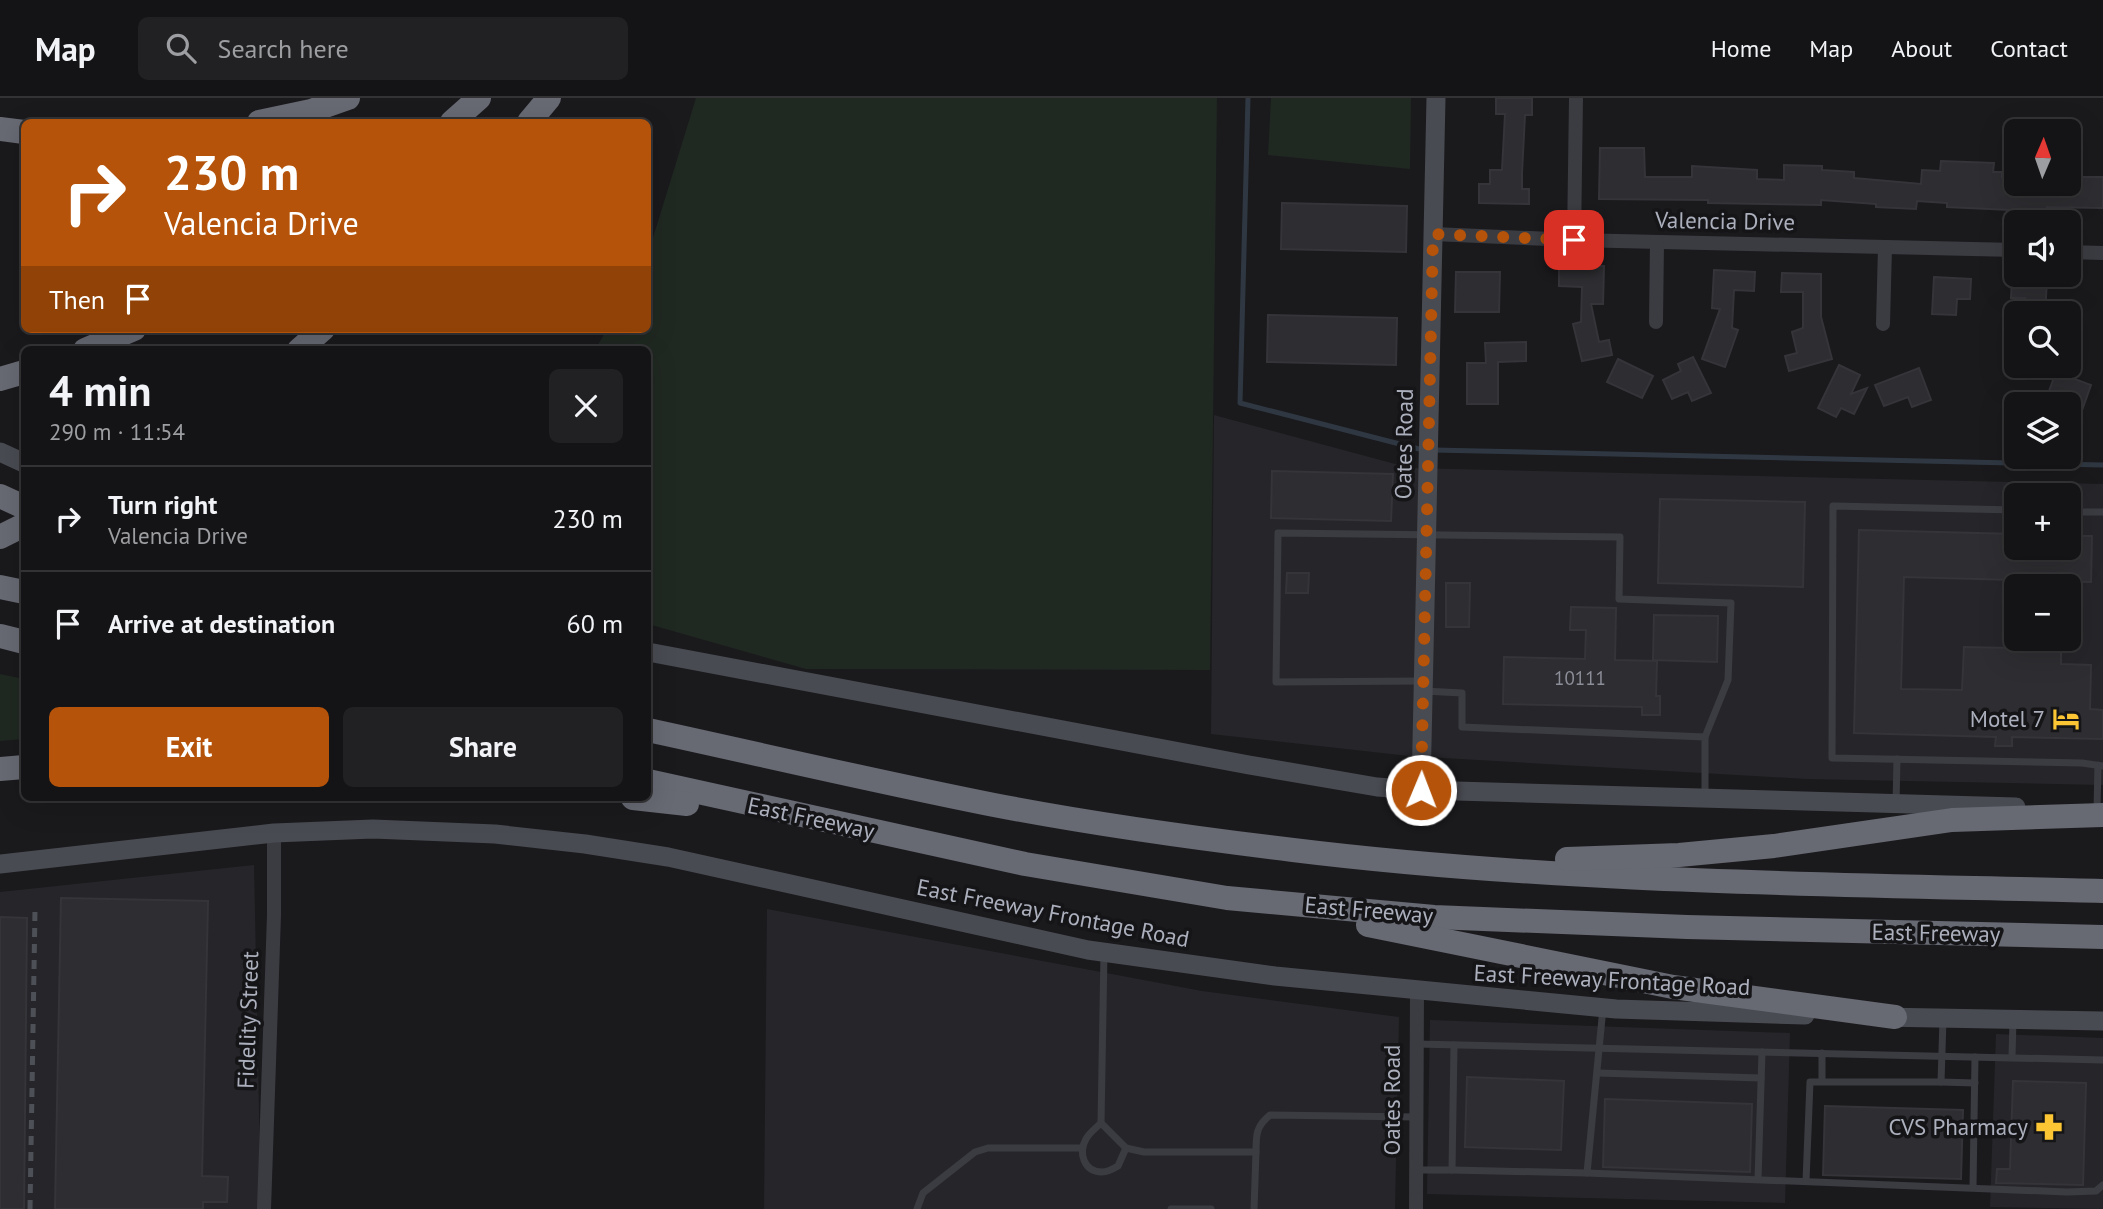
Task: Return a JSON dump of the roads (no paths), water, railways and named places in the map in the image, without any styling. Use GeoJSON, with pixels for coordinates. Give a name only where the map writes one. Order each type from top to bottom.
{"type":"FeatureCollection","features":[{"type":"Feature","properties":{"kind":"highway"},"geometry":{"type":"LineString","coordinates":[[273,119],[311,111],[348,98]]}},
{"type":"Feature","properties":{"kind":"highway"},"geometry":{"type":"LineString","coordinates":[[455,119],[479,98]]}},
{"type":"Feature","properties":{"kind":"highway"},"geometry":{"type":"LineString","coordinates":[[532,119],[549,98]]}},
{"type":"Feature","properties":{"kind":"highway"},"geometry":{"type":"LineString","coordinates":[[0,129],[21,132]]}},
{"type":"Feature","properties":{"kind":"highway"},"geometry":{"type":"LineString","coordinates":[[96,346],[125,333]]}},
{"type":"Feature","properties":{"kind":"highway"},"geometry":{"type":"LineString","coordinates":[[304,346],[318,333]]}},
{"type":"Feature","properties":{"kind":"highway"},"geometry":{"type":"LineString","coordinates":[[0,379],[21,373]]}},
{"type":"Feature","properties":{"kind":"highway"},"geometry":{"type":"LineString","coordinates":[[0,496],[21,506]]}},
{"type":"Feature","properties":{"kind":"highway"},"geometry":{"type":"LineString","coordinates":[[0,537],[21,526]]}},
{"type":"Feature","properties":{"kind":"highway"},"geometry":{"type":"LineString","coordinates":[[0,587],[21,591]]}},
{"type":"Feature","properties":{"kind":"highway","name":"East Freeway"},"geometry":{"type":"LineString","coordinates":[[651,731],[1045,814],[1243,844],[1435,864],[1575,874],[1782,883],[2103,891]]}},
{"type":"Feature","properties":{"kind":"highway"},"geometry":{"type":"LineString","coordinates":[[0,769],[21,767]]}},
{"type":"Feature","properties":{"kind":"highway","name":"East Freeway"},"geometry":{"type":"LineString","coordinates":[[651,782],[1025,864],[1227,898],[1434,917],[1687,927],[2103,937]]}},
{"type":"Feature","properties":{"kind":"highway"},"geometry":{"type":"LineString","coordinates":[[651,800],[812,818]]}},
{"type":"Feature","properties":{"kind":"highway"},"geometry":{"type":"LineString","coordinates":[[1435,864],[1679,855],[1774,846],[1952,820],[2101,811]]}},
{"type":"Feature","properties":{"kind":"highway"},"geometry":{"type":"LineString","coordinates":[[1227,898],[1673,987],[1895,1017]]}},
{"type":"Feature","properties":{"kind":"main road","name":"Oates Road"},"geometry":{"type":"LineString","coordinates":[[1421,790],[1436,98]]}},
{"type":"Feature","properties":{"kind":"main road"},"geometry":{"type":"LineString","coordinates":[[0,452],[21,462]]}},
{"type":"Feature","properties":{"kind":"main road"},"geometry":{"type":"LineString","coordinates":[[651,653],[1377,787],[2101,811]]}},
{"type":"Feature","properties":{"kind":"main road","name":"East Freeway Frontage Road"},"geometry":{"type":"LineString","coordinates":[[0,864],[274,832],[373,829],[495,834],[668,857],[1104,952],[1275,976],[1603,1008],[2103,1021]]}},
{"type":"Feature","properties":{"kind":"street"},"geometry":{"type":"LineString","coordinates":[[1574,240],[1576,98]]}},
{"type":"Feature","properties":{"kind":"street","name":"Valencia Drive"},"geometry":{"type":"LineString","coordinates":[[1433,234],[1574,240],[2004,250]]}},
{"type":"Feature","properties":{"kind":"street"},"geometry":{"type":"LineString","coordinates":[[1656,322],[1657,242]]}},
{"type":"Feature","properties":{"kind":"street"},"geometry":{"type":"LineString","coordinates":[[1883,324],[1885,247]]}},
{"type":"Feature","properties":{"kind":"street"},"geometry":{"type":"LineString","coordinates":[[2081,252],[2103,253]]}},
{"type":"Feature","properties":{"kind":"street","name":"Fidelity Street"},"geometry":{"type":"LineString","coordinates":[[264,1209],[274,915],[274,832]]}},
{"type":"Feature","properties":{"kind":"street","name":"Oates Road"},"geometry":{"type":"LineString","coordinates":[[1416,991],[1416,1209]]}},
{"type":"Feature","properties":{"kind":"lane"},"geometry":{"type":"LineString","coordinates":[[2004,510],[1833,506],[1832,758],[2082,763],[2100,766],[2101,811]]}},
{"type":"Feature","properties":{"kind":"lane"},"geometry":{"type":"LineString","coordinates":[[2081,512],[2103,512]]}},
{"type":"Feature","properties":{"kind":"lane"},"geometry":{"type":"LineString","coordinates":[[1705,737],[1462,727],[1462,693],[1423,686],[1276,682],[1278,533],[1620,537],[1619,599],[1731,603],[1727,680],[1705,737],[1705,798]]}},
{"type":"Feature","properties":{"kind":"lane"},"geometry":{"type":"LineString","coordinates":[[1896,804],[1897,759]]}},
{"type":"Feature","properties":{"kind":"lane"},"geometry":{"type":"LineString","coordinates":[[1104,952],[1101,1123],[1086,1138],[1082,1157],[1094,1171],[1104,1173],[1118,1166],[1126,1148]]}},
{"type":"Feature","properties":{"kind":"lane"},"geometry":{"type":"LineString","coordinates":[[1587,1173],[1603,1008]]}},
{"type":"Feature","properties":{"kind":"lane"},"geometry":{"type":"LineString","coordinates":[[1941,1082],[1943,1018]]}},
{"type":"Feature","properties":{"kind":"lane"},"geometry":{"type":"LineString","coordinates":[[2012,1057],[2013,1020]]}},
{"type":"Feature","properties":{"kind":"lane"},"geometry":{"type":"LineString","coordinates":[[1416,1044],[2103,1060]]}},
{"type":"Feature","properties":{"kind":"lane"},"geometry":{"type":"LineString","coordinates":[[1452,1170],[1454,1045]]}},
{"type":"Feature","properties":{"kind":"lane"},"geometry":{"type":"LineString","coordinates":[[1758,1179],[1762,1052]]}},
{"type":"Feature","properties":{"kind":"lane"},"geometry":{"type":"LineString","coordinates":[[1822,1053],[1822,1082]]}},
{"type":"Feature","properties":{"kind":"lane"},"geometry":{"type":"LineString","coordinates":[[1973,1187],[1975,1057]]}},
{"type":"Feature","properties":{"kind":"lane"},"geometry":{"type":"LineString","coordinates":[[1598,1073],[1762,1078]]}},
{"type":"Feature","properties":{"kind":"lane"},"geometry":{"type":"LineString","coordinates":[[1806,1181],[1810,1082],[1975,1083]]}},
{"type":"Feature","properties":{"kind":"lane"},"geometry":{"type":"LineString","coordinates":[[1254,1209],[1256,1133],[1260,1123],[1270,1115],[1416,1117]]}},
{"type":"Feature","properties":{"kind":"lane"},"geometry":{"type":"LineString","coordinates":[[1101,1123],[1126,1148],[1144,1152],[1256,1152]]}},
{"type":"Feature","properties":{"kind":"lane"},"geometry":{"type":"LineString","coordinates":[[917,1209],[923,1193],[969,1157],[988,1148],[1082,1149]]}},
{"type":"Feature","properties":{"kind":"lane"},"geometry":{"type":"LineString","coordinates":[[1416,1170],[1587,1173],[2067,1192],[2096,1191],[2103,1185]]}},
{"type":"Feature","properties":{"kind":"lane"},"geometry":{"type":"LineString","coordinates":[[1171,1209],[1211,1209]]}},
{"type":"Feature","properties":{"kind":"waterway"},"geometry":{"type":"LineString","coordinates":[[1248,98],[1240,403],[1423,450]]}},
{"type":"Feature","properties":{"kind":"waterway"},"geometry":{"type":"LineString","coordinates":[[1433,450],[2103,465]]}},
{"type":"Feature","properties":{"kind":"railway"},"geometry":{"type":"LineString","coordinates":[[30,1209],[35,909]]}},
{"type":"Feature","properties":{"kind":"place","name":"Motel 7"},"geometry":{"type":"Point","coordinates":[2066,719]}},
{"type":"Feature","properties":{"kind":"place","name":"CVS Pharmacy"},"geometry":{"type":"Point","coordinates":[2049,1127]}}]}
